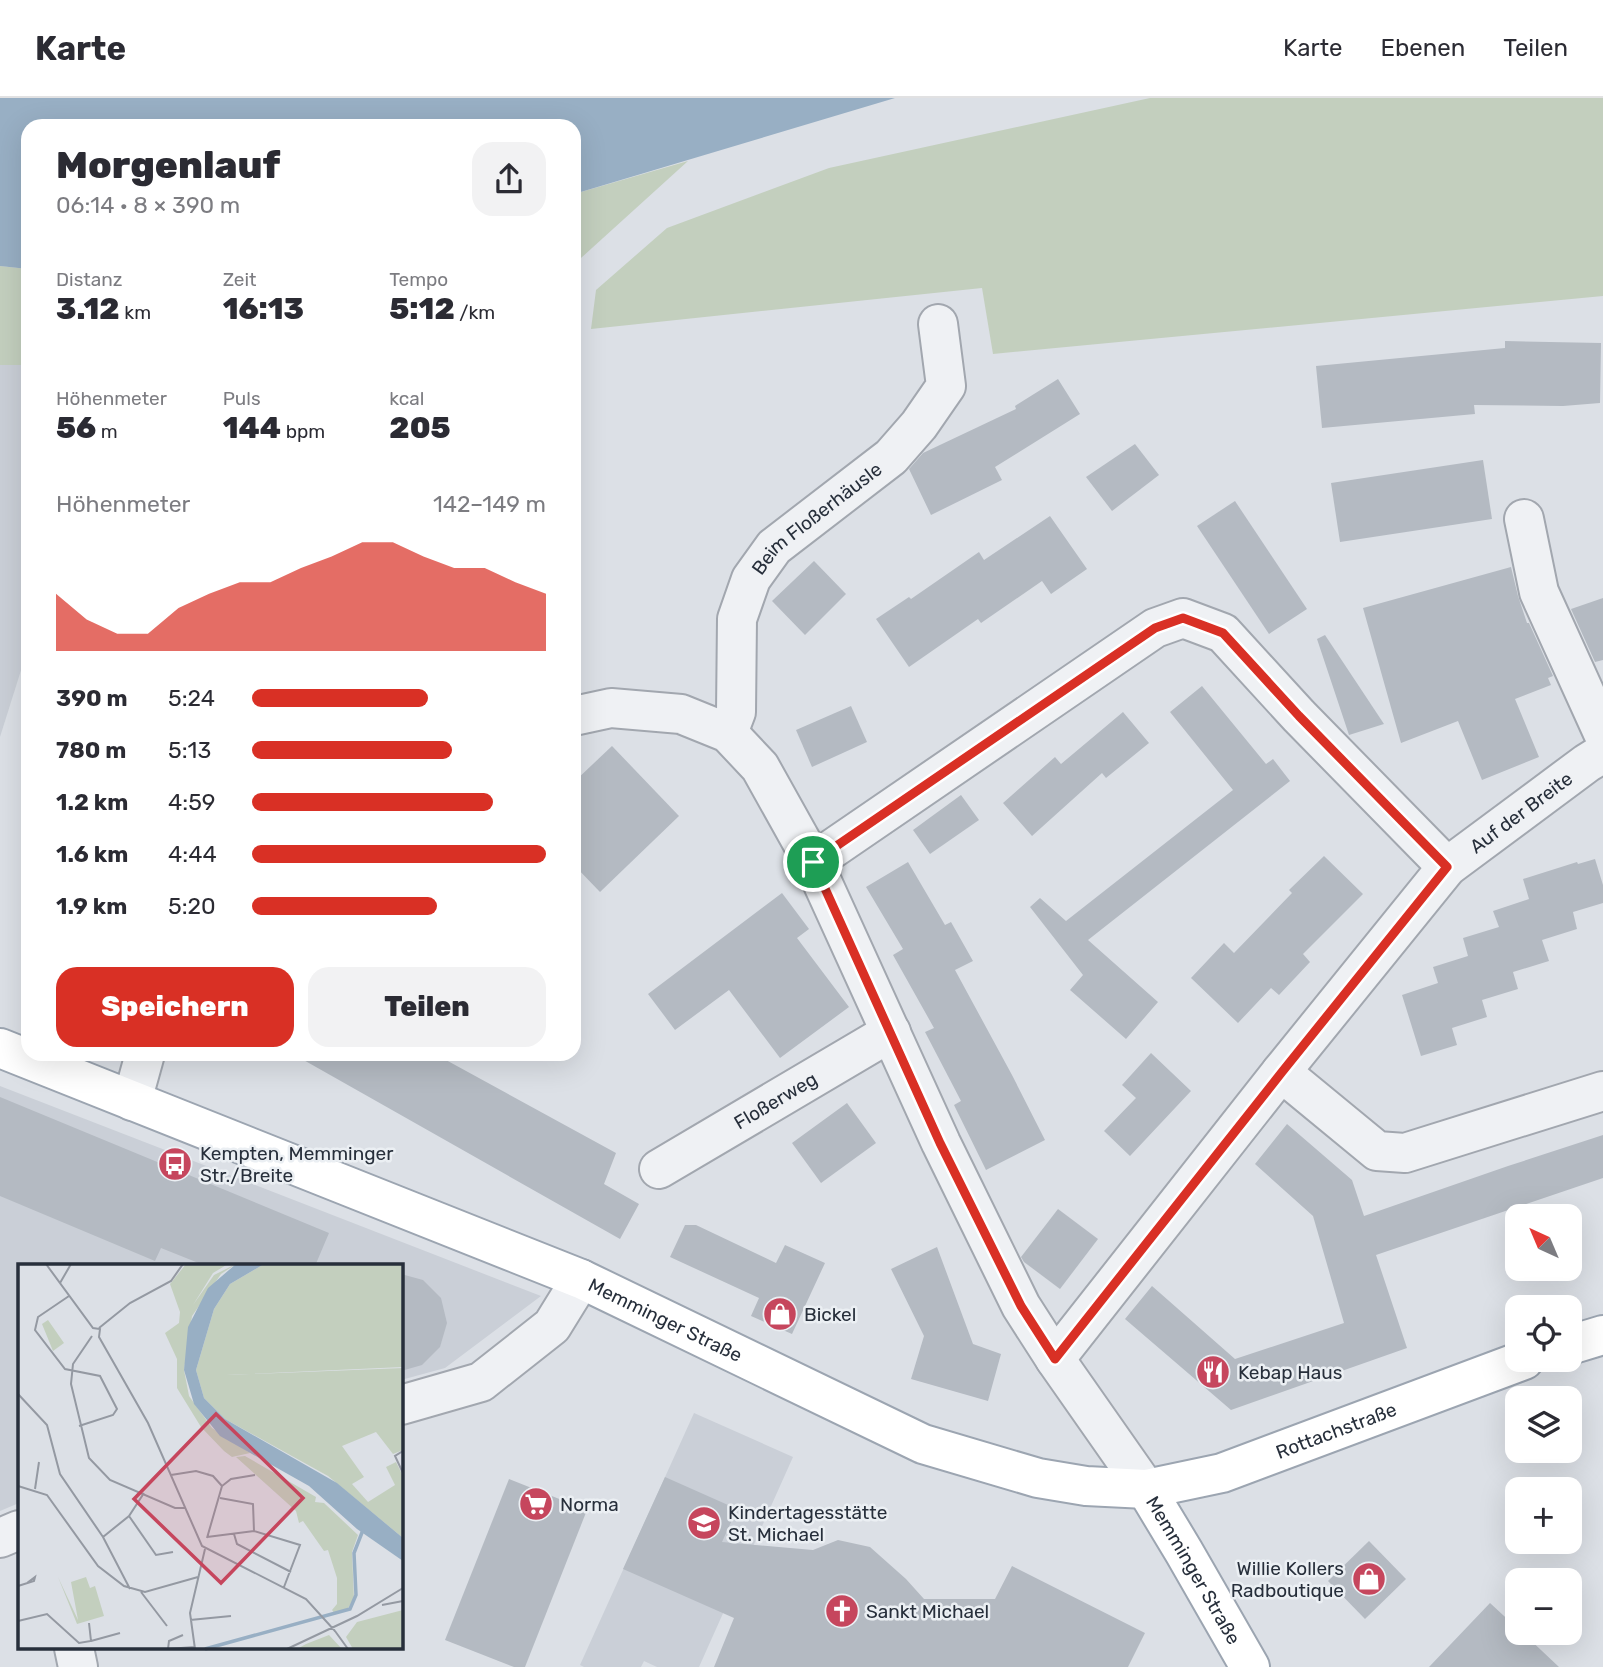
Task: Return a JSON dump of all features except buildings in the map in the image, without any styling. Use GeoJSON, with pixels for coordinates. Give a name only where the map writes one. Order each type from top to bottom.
{"type":"FeatureCollection","features":[{"type":"Feature","properties":{"kind":"main road","name":"Memminger Straße"},"geometry":{"type":"LineString","coordinates":[[0,1048],[21,1056]]}},
{"type":"Feature","properties":{"kind":"main road","name":"Memminger Straße"},"geometry":{"type":"LineString","coordinates":[[32,1061],[580,1279],[923,1444],[1038,1478],[1086,1486],[1146,1489],[1250,1667]]}},
{"type":"Feature","properties":{"kind":"main road"},"geometry":{"type":"LineString","coordinates":[[1582,1341],[1603,1335]]}},
{"type":"Feature","properties":{"kind":"main road","name":"Rottachstraße"},"geometry":{"type":"LineString","coordinates":[[1146,1489],[1223,1473],[1505,1367]]}},
{"type":"Feature","properties":{"kind":"street","name":"Beim Floßerhäusle"},"geometry":{"type":"LineString","coordinates":[[728,733],[736,712],[737,619],[751,579],[774,547],[891,457],[919,425],[946,386],[938,324]]}},
{"type":"Feature","properties":{"kind":"street"},"geometry":{"type":"LineString","coordinates":[[1524,519],[1539,592],[1603,733]]}},
{"type":"Feature","properties":{"kind":"street"},"geometry":{"type":"LineString","coordinates":[[813,862],[1155,628],[1183,618],[1223,633],[1299,716],[1447,867]]}},
{"type":"Feature","properties":{"kind":"street"},"geometry":{"type":"LineString","coordinates":[[581,714],[611,708],[681,714],[728,733],[760,767],[813,862],[940,1143],[1021,1306],[1146,1489]]}},
{"type":"Feature","properties":{"kind":"street","name":"Auf der Breite"},"geometry":{"type":"LineString","coordinates":[[1055,1359],[1447,867],[1603,753]]}},
{"type":"Feature","properties":{"kind":"street","name":"Floßerweg"},"geometry":{"type":"LineString","coordinates":[[659,1169],[891,1032]]}},
{"type":"Feature","properties":{"kind":"street"},"geometry":{"type":"LineString","coordinates":[[132,1101],[143,1061]]}},
{"type":"Feature","properties":{"kind":"street"},"geometry":{"type":"LineString","coordinates":[[1282,1072],[1377,1151],[1405,1153],[1603,1091]]}},
{"type":"Feature","properties":{"kind":"street"},"geometry":{"type":"LineString","coordinates":[[402,1405],[481,1382],[552,1326],[580,1279]]}},
{"type":"Feature","properties":{"kind":"street"},"geometry":{"type":"LineString","coordinates":[[0,1538],[18,1531]]}},
{"type":"Feature","properties":{"kind":"shaded area"},"geometry":{"type":"Polygon","coordinates":[[[0,365],[21,365],[21,670],[0,737],[0,365]]]}},
{"type":"Feature","properties":{"kind":"shaded area"},"geometry":{"type":"Polygon","coordinates":[[[0,1086],[541,1296],[445,1368],[402,1380],[402,1264],[18,1264],[18,1503],[0,1511],[0,1086]]]}},
{"type":"Feature","properties":{"kind":"shaded area","name":"Kindertagesstätte St. Michael"},"geometry":{"type":"Polygon","coordinates":[[[694,1413],[793,1457],[699,1667],[657,1667],[644,1661],[641,1667],[584,1667],[580,1665],[694,1413]]]}},
{"type":"Feature","properties":{"kind":"green space"},"geometry":{"type":"Polygon","coordinates":[[[1150,98],[1603,98],[1603,296],[993,354],[982,288],[591,329],[596,290],[667,228],[829,168],[1150,98]]]}},
{"type":"Feature","properties":{"kind":"green space"},"geometry":{"type":"Polygon","coordinates":[[[688,161],[581,258],[581,192],[688,161]]]}},
{"type":"Feature","properties":{"kind":"green space"},"geometry":{"type":"Polygon","coordinates":[[[0,266],[21,268],[21,365],[0,365],[0,266]]]}},
{"type":"Feature","properties":{"kind":"water"},"geometry":{"type":"Polygon","coordinates":[[[0,98],[895,98],[581,192],[581,119],[21,119],[21,268],[0,266],[0,98]]]}},
{"type":"Feature","properties":{"kind":"place","name":"Kempten, Memminger Str./Breite"},"geometry":{"type":"Point","coordinates":[175,1164]}},
{"type":"Feature","properties":{"kind":"place","name":"Bickel"},"geometry":{"type":"Point","coordinates":[780,1314]}},
{"type":"Feature","properties":{"kind":"place","name":"Kebap Haus"},"geometry":{"type":"Point","coordinates":[1213,1372]}},
{"type":"Feature","properties":{"kind":"place","name":"Norma"},"geometry":{"type":"Point","coordinates":[536,1504]}},
{"type":"Feature","properties":{"kind":"place","name":"Kindertagesstätte St. Michael"},"geometry":{"type":"Point","coordinates":[704,1523]}},
{"type":"Feature","properties":{"kind":"place","name":"Willie Kollers Radboutique"},"geometry":{"type":"Point","coordinates":[1369,1579]}},
{"type":"Feature","properties":{"kind":"place","name":"Sankt Michael"},"geometry":{"type":"Point","coordinates":[842,1611]}},
{"type":"Feature","properties":{"kind":"route"},"geometry":{"type":"LineString","coordinates":[[1183,618],[1223,633],[1299,716],[1447,867],[1055,1359],[1021,1306],[940,1143],[813,862],[1155,628],[1183,618]]}}]}
